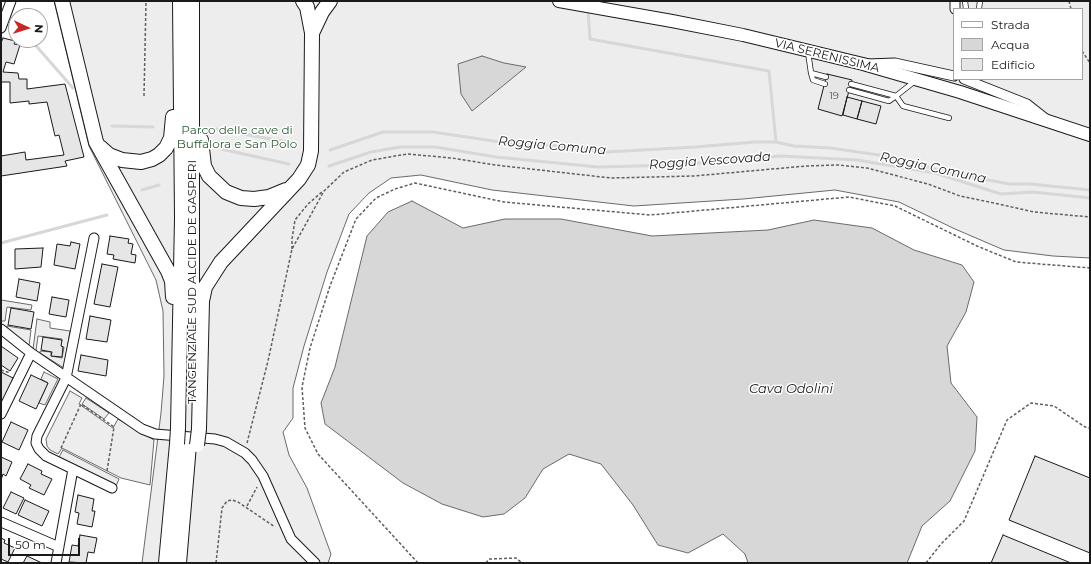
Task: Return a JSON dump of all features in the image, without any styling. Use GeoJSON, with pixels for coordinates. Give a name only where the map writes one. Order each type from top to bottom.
{"type":"FeatureCollection","features":[{"type":"Feature","properties":{"kind":"highway"},"geometry":{"type":"LineString","coordinates":[[96,142],[109,155],[131,162],[152,159],[166,148],[171,138],[173,122],[173,30],[180,1]]}},
{"type":"Feature","properties":{"kind":"highway","name":"TANGENZIALE SUD ALCIDE DE GASPERI"},"geometry":{"type":"LineString","coordinates":[[180,1],[182,218],[180,402],[189,429]]}},
{"type":"Feature","properties":{"kind":"highway","name":"TANGENZIALE SUD ALCIDE DE GASPERI"},"geometry":{"type":"LineString","coordinates":[[178,563],[188,470],[193,219],[192,1]]}},
{"type":"Feature","properties":{"kind":"highway"},"geometry":{"type":"LineString","coordinates":[[189,429],[202,301],[205,286],[221,262],[299,179],[308,165],[311,151],[312,33],[307,7],[303,1]]}},
{"type":"Feature","properties":{"kind":"highway"},"geometry":{"type":"LineString","coordinates":[[312,33],[322,12],[330,1]]}},
{"type":"Feature","properties":{"kind":"highway"},"geometry":{"type":"LineString","coordinates":[[63,2],[96,142],[168,271],[172,281],[173,366],[180,402]]}},
{"type":"Feature","properties":{"kind":"highway"},"geometry":{"type":"LineString","coordinates":[[192,44],[201,77],[201,149],[204,166],[209,176],[226,192],[241,198],[254,199],[269,197],[290,189]]}},
{"type":"Feature","properties":{"kind":"highway","name":"TANGENZIALE SUD ALCIDE DE GASPERI"},"geometry":{"type":"LineString","coordinates":[[166,563],[188,444]]}},
{"type":"Feature","properties":{"kind":"main road","name":"VIA SERENISSIMA"},"geometry":{"type":"LineString","coordinates":[[559,1],[679,22],[863,64],[960,92],[1090,135]]}},
{"type":"Feature","properties":{"kind":"street"},"geometry":{"type":"LineString","coordinates":[[1,28],[11,1]]}},
{"type":"Feature","properties":{"kind":"street"},"geometry":{"type":"LineString","coordinates":[[863,64],[895,63],[953,76]]}},
{"type":"Feature","properties":{"kind":"street"},"geometry":{"type":"LineString","coordinates":[[969,80],[1027,104],[1047,120]]}},
{"type":"Feature","properties":{"kind":"street"},"geometry":{"type":"LineString","coordinates":[[94,238],[66,378],[37,436],[36,443],[39,449],[46,456],[112,488]]}},
{"type":"Feature","properties":{"kind":"street"},"geometry":{"type":"LineString","coordinates":[[1,329],[66,378],[148,432],[215,439],[236,446],[252,460],[263,476],[287,532],[296,546],[315,563]]}},
{"type":"Feature","properties":{"kind":"street"},"geometry":{"type":"LineString","coordinates":[[1,414],[31,353]]}},
{"type":"Feature","properties":{"kind":"street"},"geometry":{"type":"LineString","coordinates":[[56,563],[73,469]]}},
{"type":"Feature","properties":{"kind":"street"},"geometry":{"type":"LineString","coordinates":[[1,522],[59,547]]}},
{"type":"Feature","properties":{"kind":"lane"},"geometry":{"type":"LineString","coordinates":[[807,51],[813,80],[825,84]]}},
{"type":"Feature","properties":{"kind":"lane"},"geometry":{"type":"LineString","coordinates":[[812,73],[826,77]]}},
{"type":"Feature","properties":{"kind":"lane"},"geometry":{"type":"LineString","coordinates":[[849,90],[889,101],[916,80]]}},
{"type":"Feature","properties":{"kind":"lane"},"geometry":{"type":"LineString","coordinates":[[851,84],[896,96],[903,106],[949,118]]}},
{"type":"Feature","properties":{"kind":"path"},"geometry":{"type":"LineString","coordinates":[[144,96],[146,1]]}},
{"type":"Feature","properties":{"kind":"path"},"geometry":{"type":"LineString","coordinates":[[1083,52],[1090,63]]}},
{"type":"Feature","properties":{"kind":"path"},"geometry":{"type":"LineString","coordinates":[[243,444],[247,446],[268,361],[292,249],[292,239],[296,220],[308,204],[344,172],[372,160],[407,154],[452,158],[566,174],[611,178],[694,176],[806,166],[838,165],[867,168],[928,184],[960,196],[994,204],[1034,212],[1090,217]]}},
{"type":"Feature","properties":{"kind":"path"},"geometry":{"type":"LineString","coordinates":[[418,563],[318,454],[305,428],[302,387],[310,348],[330,286],[356,219],[376,198],[396,189],[415,183],[504,202],[650,215],[849,197],[895,206],[977,246],[1016,262],[1090,268]]}},
{"type":"Feature","properties":{"kind":"path"},"geometry":{"type":"LineString","coordinates":[[292,249],[324,191]]}},
{"type":"Feature","properties":{"kind":"path"},"geometry":{"type":"LineString","coordinates":[[926,563],[941,544],[964,521],[1007,420],[1031,403],[1054,406],[1085,427],[1090,428]]}},
{"type":"Feature","properties":{"kind":"path"},"geometry":{"type":"LineString","coordinates":[[62,448],[80,404],[114,427],[107,471]]}},
{"type":"Feature","properties":{"kind":"path"},"geometry":{"type":"LineString","coordinates":[[246,506],[263,476]]}},
{"type":"Feature","properties":{"kind":"path"},"geometry":{"type":"LineString","coordinates":[[216,563],[222,508],[227,501],[232,500],[246,506],[271,525],[287,532]]}},
{"type":"Feature","properties":{"kind":"path"},"geometry":{"type":"LineString","coordinates":[[486,563],[489,559],[516,558],[522,563]]}},
{"type":"Feature","properties":{"kind":"shaded area","name":"Parco delle cave di Buffalora e San Polo"},"geometry":{"type":"Polygon","coordinates":[[[54,1],[1090,1],[1090,258],[1053,256],[1004,250],[955,229],[899,202],[835,190],[743,199],[634,206],[492,190],[421,175],[391,178],[369,193],[349,214],[327,272],[304,346],[293,388],[293,418],[283,432],[289,455],[307,488],[331,554],[328,563],[142,563],[161,413],[164,376],[163,311],[156,280],[89,146],[54,1]]]}},
{"type":"Feature","properties":{"kind":"shaded area"},"geometry":{"type":"Polygon","coordinates":[[[1,300],[32,305],[31,310],[7,307],[5,321],[1,321],[1,300]]]}},
{"type":"Feature","properties":{"kind":"shaded area"},"geometry":{"type":"Polygon","coordinates":[[[37,319],[50,322],[50,328],[70,331],[64,368],[40,353],[40,351],[51,352],[51,356],[62,358],[64,347],[61,346],[62,339],[38,336],[36,351],[33,349],[37,319]]]}},
{"type":"Feature","properties":{"kind":"shaded area"},"geometry":{"type":"Polygon","coordinates":[[[7,326],[31,330],[29,346],[7,329],[7,326]]]}},
{"type":"Feature","properties":{"kind":"shaded area"},"geometry":{"type":"Polygon","coordinates":[[[44,372],[58,379],[45,405],[39,403],[48,383],[41,379],[44,372]]]}},
{"type":"Feature","properties":{"kind":"shaded area"},"geometry":{"type":"Polygon","coordinates":[[[70,391],[82,398],[79,404],[113,428],[118,419],[154,440],[150,485],[121,478],[62,448],[58,454],[50,450],[47,446],[46,439],[70,391]]]}},
{"type":"Feature","properties":{"kind":"shaded area"},"geometry":{"type":"Polygon","coordinates":[[[86,398],[109,413],[104,419],[82,404],[86,398]]]}},
{"type":"Feature","properties":{"kind":"shaded area"},"geometry":{"type":"Polygon","coordinates":[[[63,450],[119,479],[116,486],[59,457],[63,450]]]}},
{"type":"Feature","properties":{"kind":"water"},"geometry":{"type":"Polygon","coordinates":[[[482,56],[504,63],[526,67],[472,111],[461,94],[458,64],[482,56]]]}},
{"type":"Feature","properties":{"kind":"water","name":"Cava Odolini"},"geometry":{"type":"Polygon","coordinates":[[[412,201],[463,228],[505,219],[561,219],[652,236],[768,230],[814,220],[872,228],[914,250],[962,265],[974,282],[966,312],[947,346],[951,383],[977,417],[975,451],[950,501],[922,526],[907,563],[748,563],[745,554],[723,534],[688,553],[658,545],[633,505],[601,464],[569,454],[543,469],[525,498],[504,514],[483,517],[442,504],[403,483],[325,424],[321,403],[335,367],[367,236],[388,212],[412,201]]]}},
{"type":"Feature","properties":{"kind":"building"},"geometry":{"type":"Polygon","coordinates":[[[3,38],[8,39],[8,48],[19,48],[14,64],[6,62],[3,72],[18,73],[19,79],[27,79],[27,89],[65,84],[84,157],[65,161],[67,166],[1,176],[1,156],[25,152],[26,160],[64,155],[59,135],[55,136],[47,102],[29,104],[29,101],[10,103],[10,82],[1,82],[1,43],[3,38]]]}},
{"type":"Feature","properties":{"kind":"building"},"geometry":{"type":"Polygon","coordinates":[[[827,74],[852,80],[842,116],[818,109],[827,74]]]}},
{"type":"Feature","properties":{"kind":"building"},"geometry":{"type":"Polygon","coordinates":[[[847,97],[862,101],[857,119],[843,115],[847,97]]]}},
{"type":"Feature","properties":{"kind":"building"},"geometry":{"type":"Polygon","coordinates":[[[862,101],[881,106],[876,124],[857,119],[862,101]]]}},
{"type":"Feature","properties":{"kind":"building"},"geometry":{"type":"Polygon","coordinates":[[[110,236],[129,239],[128,243],[133,244],[131,254],[136,255],[135,263],[113,259],[114,255],[107,254],[110,236]]]}},
{"type":"Feature","properties":{"kind":"building"},"geometry":{"type":"Polygon","coordinates":[[[71,242],[80,244],[75,269],[54,265],[57,244],[70,246],[71,242]]]}},
{"type":"Feature","properties":{"kind":"building"},"geometry":{"type":"Polygon","coordinates":[[[43,248],[41,267],[15,269],[15,249],[43,248]]]}},
{"type":"Feature","properties":{"kind":"building"},"geometry":{"type":"Polygon","coordinates":[[[102,264],[118,267],[110,307],[94,304],[102,264]]]}},
{"type":"Feature","properties":{"kind":"building"},"geometry":{"type":"Polygon","coordinates":[[[19,279],[40,283],[37,301],[16,297],[19,279]]]}},
{"type":"Feature","properties":{"kind":"building"},"geometry":{"type":"Polygon","coordinates":[[[52,297],[69,300],[66,317],[49,314],[52,297]]]}},
{"type":"Feature","properties":{"kind":"building"},"geometry":{"type":"Polygon","coordinates":[[[11,308],[34,312],[31,329],[8,325],[11,308]]]}},
{"type":"Feature","properties":{"kind":"building"},"geometry":{"type":"Polygon","coordinates":[[[90,316],[111,320],[107,342],[86,339],[90,316]]]}},
{"type":"Feature","properties":{"kind":"building"},"geometry":{"type":"Polygon","coordinates":[[[43,337],[62,340],[62,357],[51,356],[52,352],[41,350],[43,337]]]}},
{"type":"Feature","properties":{"kind":"building"},"geometry":{"type":"Polygon","coordinates":[[[1,346],[18,358],[10,371],[1,365],[1,346]]]}},
{"type":"Feature","properties":{"kind":"building"},"geometry":{"type":"Polygon","coordinates":[[[81,355],[108,360],[106,376],[78,371],[81,355]]]}},
{"type":"Feature","properties":{"kind":"building"},"geometry":{"type":"Polygon","coordinates":[[[1,372],[13,378],[1,407],[1,372]]]}},
{"type":"Feature","properties":{"kind":"building"},"geometry":{"type":"Polygon","coordinates":[[[31,375],[48,383],[36,409],[19,401],[31,375]]]}},
{"type":"Feature","properties":{"kind":"building"},"geometry":{"type":"Polygon","coordinates":[[[11,422],[28,430],[19,450],[2,442],[11,422]]]}},
{"type":"Feature","properties":{"kind":"building"},"geometry":{"type":"Polygon","coordinates":[[[1035,456],[1090,478],[1090,553],[1009,520],[1035,456]]]}},
{"type":"Feature","properties":{"kind":"building"},"geometry":{"type":"Polygon","coordinates":[[[1,457],[12,462],[6,476],[3,474],[1,480],[1,457]]]}},
{"type":"Feature","properties":{"kind":"building"},"geometry":{"type":"Polygon","coordinates":[[[28,464],[42,471],[41,474],[52,479],[44,495],[29,488],[31,485],[20,479],[28,464]]]}},
{"type":"Feature","properties":{"kind":"building"},"geometry":{"type":"Polygon","coordinates":[[[11,492],[24,498],[16,514],[3,508],[11,492]]]}},
{"type":"Feature","properties":{"kind":"building"},"geometry":{"type":"Polygon","coordinates":[[[78,495],[94,499],[92,511],[95,511],[92,527],[77,524],[79,513],[75,512],[78,495]]]}},
{"type":"Feature","properties":{"kind":"building"},"geometry":{"type":"Polygon","coordinates":[[[25,500],[49,511],[42,526],[18,515],[25,500]]]}},
{"type":"Feature","properties":{"kind":"building"},"geometry":{"type":"Polygon","coordinates":[[[80,535],[97,538],[94,553],[88,552],[86,563],[69,562],[72,545],[78,546],[80,535]]]}},
{"type":"Feature","properties":{"kind":"building"},"geometry":{"type":"Polygon","coordinates":[[[1003,535],[1071,563],[991,563],[1003,535]]]}},
{"type":"Feature","properties":{"kind":"building"},"geometry":{"type":"Polygon","coordinates":[[[1,538],[5,540],[4,543],[15,548],[8,562],[1,559],[1,538]]]}},
{"type":"Feature","properties":{"kind":"building"},"geometry":{"type":"Polygon","coordinates":[[[27,556],[42,563],[23,563],[27,556]]]}},
{"type":"Feature","properties":{"kind":"waterway","name":"Roggia Comuna"},"geometry":{"type":"LineString","coordinates":[[588,10],[590,39],[769,71],[776,142]]}},
{"type":"Feature","properties":{"kind":"waterway","name":"Roggia Comuna"},"geometry":{"type":"LineString","coordinates":[[38,48],[73,88]]}},
{"type":"Feature","properties":{"kind":"waterway","name":"Roggia Comuna"},"geometry":{"type":"LineString","coordinates":[[112,126],[153,127]]}},
{"type":"Feature","properties":{"kind":"waterway","name":"Roggia Comuna"},"geometry":{"type":"LineString","coordinates":[[217,129],[287,142]]}},
{"type":"Feature","properties":{"kind":"waterway","name":"Roggia Comuna"},"geometry":{"type":"LineString","coordinates":[[330,150],[383,132],[433,132],[500,142],[559,146],[607,152],[755,142],[776,142],[794,146],[830,148],[893,157],[948,173],[1010,184],[1030,184],[1090,190]]}},
{"type":"Feature","properties":{"kind":"waterway","name":"Roggia Vescovada"},"geometry":{"type":"LineString","coordinates":[[329,166],[371,152],[400,147],[435,147],[496,157],[598,167],[677,165],[781,156],[857,160],[935,173],[1001,194],[1033,192],[1090,198]]}},
{"type":"Feature","properties":{"kind":"waterway","name":"Roggia Vescovada"},"geometry":{"type":"LineString","coordinates":[[221,149],[289,164]]}},
{"type":"Feature","properties":{"kind":"waterway","name":"Roggia Vescovada"},"geometry":{"type":"LineString","coordinates":[[142,190],[159,185]]}},
{"type":"Feature","properties":{"kind":"waterway","name":"Roggia Vescovada"},"geometry":{"type":"LineString","coordinates":[[1,243],[107,215]]}}]}
